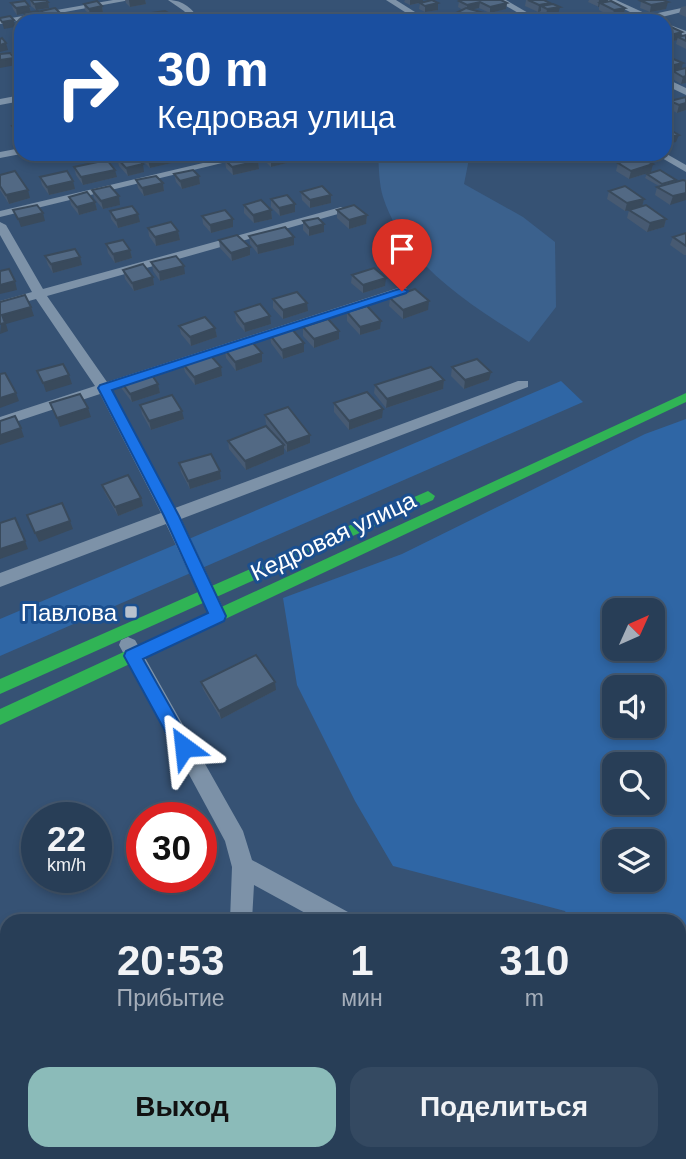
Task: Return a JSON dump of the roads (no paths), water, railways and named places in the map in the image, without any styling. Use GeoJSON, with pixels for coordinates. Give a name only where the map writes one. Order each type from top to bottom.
{"type":"FeatureCollection","features":[{"type":"Feature","properties":{"kind":"main road"},"geometry":{"type":"LineString","coordinates":[[588,425],[686,382]]}},
{"type":"Feature","properties":{"kind":"main road","name":"Кедровая улица"},"geometry":{"type":"LineString","coordinates":[[0,717],[686,397]]}},
{"type":"Feature","properties":{"kind":"main road","name":"Кедровая улица"},"geometry":{"type":"LineString","coordinates":[[0,687],[449,487]]}},
{"type":"Feature","properties":{"kind":"street"},"geometry":{"type":"LineString","coordinates":[[46,14],[126,0]]}},
{"type":"Feature","properties":{"kind":"street"},"geometry":{"type":"LineString","coordinates":[[172,0],[191,14]]}},
{"type":"Feature","properties":{"kind":"street"},"geometry":{"type":"LineString","coordinates":[[390,0],[411,12]]}},
{"type":"Feature","properties":{"kind":"street"},"geometry":{"type":"LineString","coordinates":[[500,0],[525,14]]}},
{"type":"Feature","properties":{"kind":"street"},"geometry":{"type":"LineString","coordinates":[[610,0],[641,14]]}},
{"type":"Feature","properties":{"kind":"street"},"geometry":{"type":"LineString","coordinates":[[669,14],[686,9]]}},
{"type":"Feature","properties":{"kind":"street"},"geometry":{"type":"LineString","coordinates":[[0,214],[224,161]]}},
{"type":"Feature","properties":{"kind":"street"},"geometry":{"type":"LineString","coordinates":[[0,304],[341,211]]}},
{"type":"Feature","properties":{"kind":"street"},"geometry":{"type":"LineString","coordinates":[[0,225],[39,293],[104,388],[171,516],[218,616]]}},
{"type":"Feature","properties":{"kind":"street"},"geometry":{"type":"LineString","coordinates":[[0,422],[402,291]]}},
{"type":"Feature","properties":{"kind":"street"},"geometry":{"type":"LineString","coordinates":[[0,580],[523,384]]}},
{"type":"Feature","properties":{"kind":"street"},"geometry":{"type":"LineString","coordinates":[[122,634],[235,838],[243,867],[241,914]]}},
{"type":"Feature","properties":{"kind":"street"},"geometry":{"type":"LineString","coordinates":[[243,867],[329,914]]}},
{"type":"Feature","properties":{"kind":"place","name":"Павлова"},"geometry":{"type":"Point","coordinates":[131,612]}}]}
